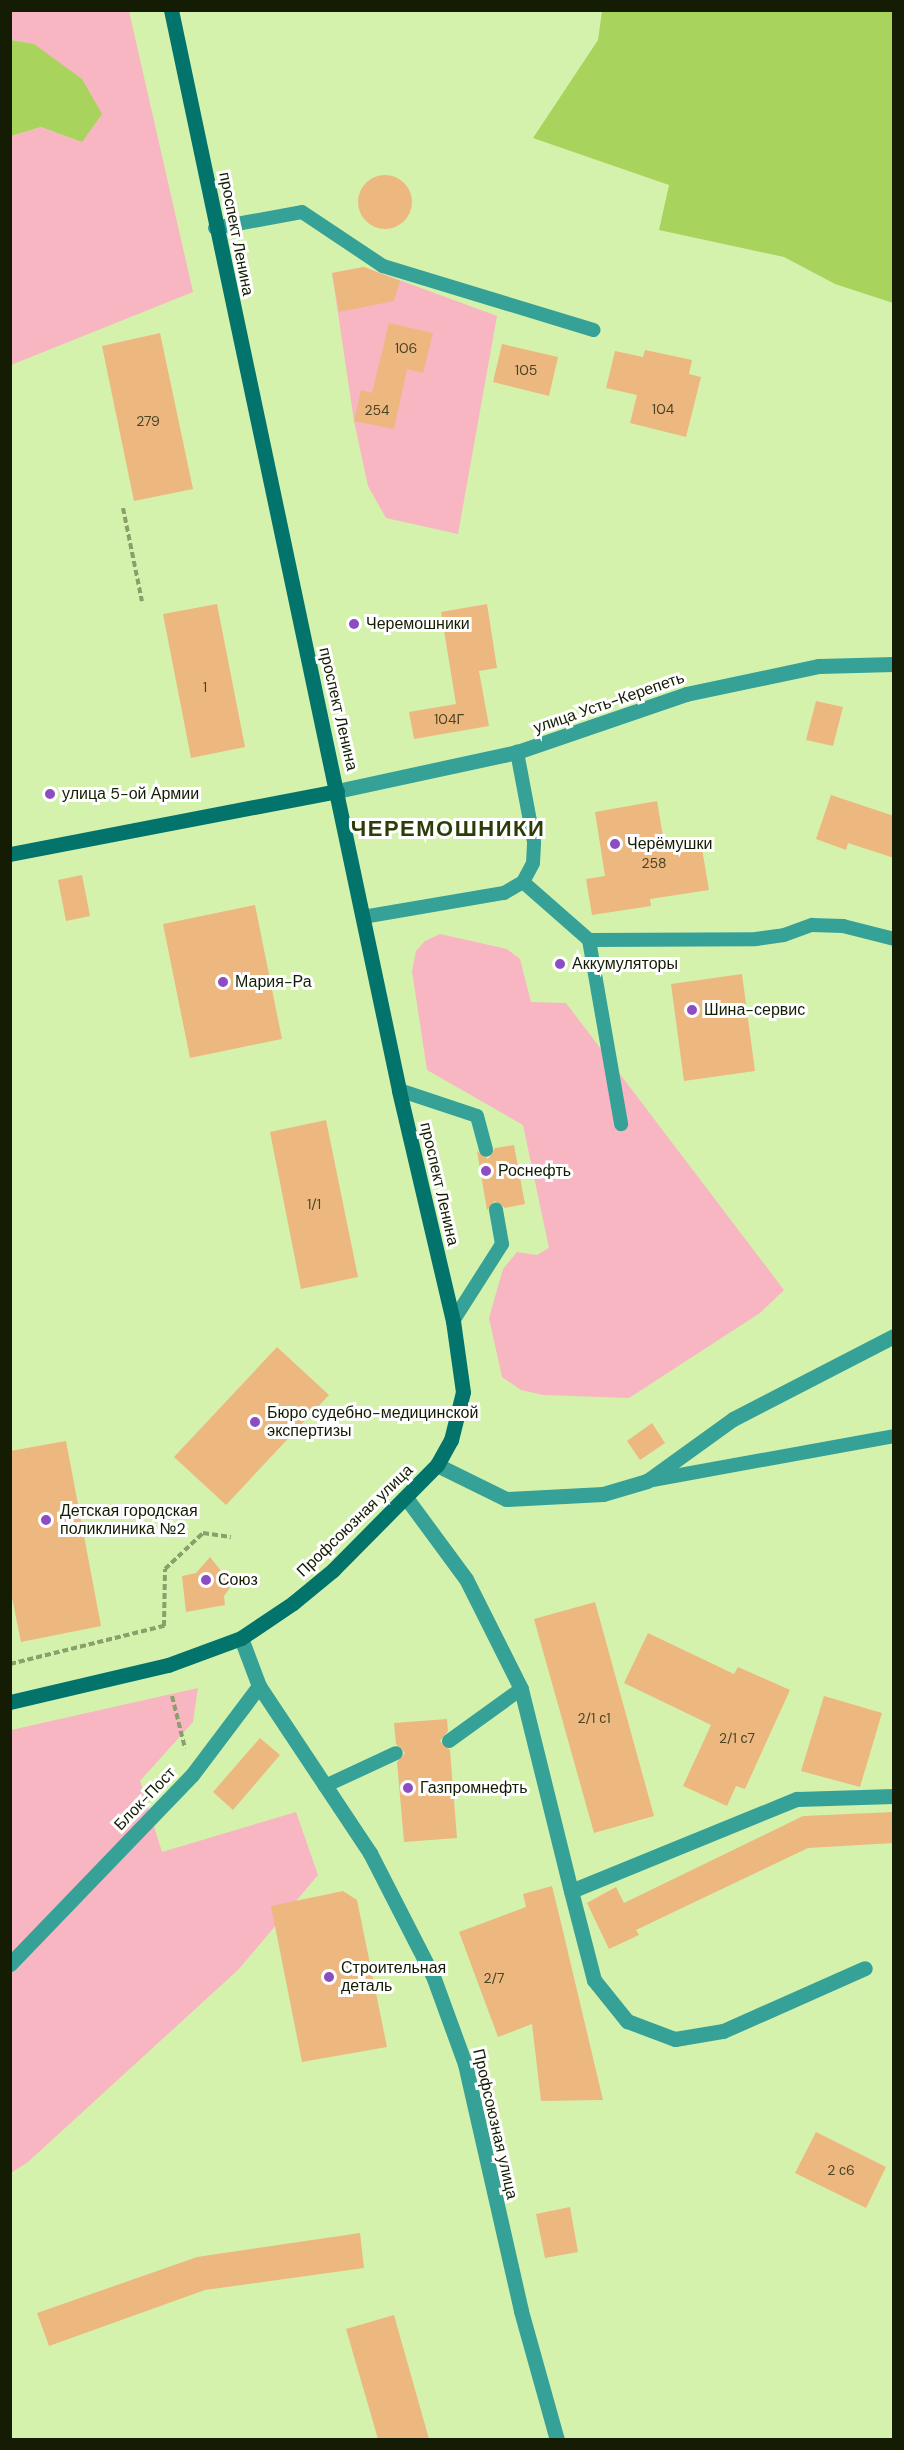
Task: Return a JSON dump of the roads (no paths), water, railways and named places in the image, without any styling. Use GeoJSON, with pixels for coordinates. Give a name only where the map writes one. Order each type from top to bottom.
{"type":"FeatureCollection","features":[{"type":"Feature","properties":{"kind":"main road","name":"проспект Ленина"},"geometry":{"type":"LineString","coordinates":[[171,10],[215,228],[399,1090],[453,1322],[462,1367],[459,1416]]}},
{"type":"Feature","properties":{"kind":"main road"},"geometry":{"type":"LineString","coordinates":[[10,854],[337,791]]}},
{"type":"Feature","properties":{"kind":"main road","name":"Профсоюзная улица"},"geometry":{"type":"LineString","coordinates":[[10,1702],[168,1665],[242,1638],[333,1570],[407,1499],[437,1465],[459,1416]]}},
{"type":"Feature","properties":{"kind":"street","name":"улица Усть-Керепеть"},"geometry":{"type":"LineString","coordinates":[[337,791],[517,752],[686,694],[819,666],[894,664]]}},
{"type":"Feature","properties":{"kind":"street"},"geometry":{"type":"LineString","coordinates":[[437,1465],[506,1499],[603,1494],[647,1480],[733,1419],[894,1336]]}},
{"type":"Feature","properties":{"kind":"street"},"geometry":{"type":"LineString","coordinates":[[407,1499],[466,1579],[520,1689],[594,1980],[627,2021],[675,2039],[723,2031],[865,1968]]}},
{"type":"Feature","properties":{"kind":"street"},"geometry":{"type":"LineString","coordinates":[[242,1638],[259,1686]]}},
{"type":"Feature","properties":{"kind":"street","name":"Профсоюзная улица"},"geometry":{"type":"LineString","coordinates":[[259,1686],[370,1853],[433,1976],[465,2064],[521,2311],[557,2439]]}},
{"type":"Feature","properties":{"kind":"street","name":"Блок-Пост"},"geometry":{"type":"LineString","coordinates":[[10,1964],[192,1775],[259,1686]]}},
{"type":"Feature","properties":{"kind":"street"},"geometry":{"type":"LineString","coordinates":[[571,1891],[797,1800],[894,1796]]}},
{"type":"Feature","properties":{"kind":"lane"},"geometry":{"type":"LineString","coordinates":[[215,228],[302,212],[383,266],[593,330]]}},
{"type":"Feature","properties":{"kind":"lane"},"geometry":{"type":"LineString","coordinates":[[363,917],[504,893],[523,882],[533,863],[534,842],[517,752]]}},
{"type":"Feature","properties":{"kind":"lane"},"geometry":{"type":"LineString","coordinates":[[523,882],[589,940],[621,1124]]}},
{"type":"Feature","properties":{"kind":"lane"},"geometry":{"type":"LineString","coordinates":[[589,940],[756,939],[784,935],[812,924],[843,926],[894,939]]}},
{"type":"Feature","properties":{"kind":"lane"},"geometry":{"type":"LineString","coordinates":[[399,1090],[477,1116],[486,1150]]}},
{"type":"Feature","properties":{"kind":"lane"},"geometry":{"type":"LineString","coordinates":[[453,1322],[502,1244],[496,1210]]}},
{"type":"Feature","properties":{"kind":"lane"},"geometry":{"type":"LineString","coordinates":[[647,1480],[894,1436]]}},
{"type":"Feature","properties":{"kind":"lane"},"geometry":{"type":"LineString","coordinates":[[449,1741],[520,1689]]}},
{"type":"Feature","properties":{"kind":"lane"},"geometry":{"type":"LineString","coordinates":[[325,1786],[396,1753]]}},
{"type":"Feature","properties":{"kind":"place","name":"Черемошники"},"geometry":{"type":"Point","coordinates":[354,624]}},
{"type":"Feature","properties":{"kind":"place","name":"улица 5-ой Армии"},"geometry":{"type":"Point","coordinates":[50,794]}},
{"type":"Feature","properties":{"kind":"place","name":"Черёмушки"},"geometry":{"type":"Point","coordinates":[615,844]}},
{"type":"Feature","properties":{"kind":"place","name":"Аккумуляторы"},"geometry":{"type":"Point","coordinates":[560,964]}},
{"type":"Feature","properties":{"kind":"place","name":"Мария-Ра"},"geometry":{"type":"Point","coordinates":[223,982]}},
{"type":"Feature","properties":{"kind":"place","name":"Шина-сервис"},"geometry":{"type":"Point","coordinates":[692,1010]}},
{"type":"Feature","properties":{"kind":"place","name":"Роснефть"},"geometry":{"type":"Point","coordinates":[486,1171]}},
{"type":"Feature","properties":{"kind":"place","name":"Бюро судебно-медицинской экспертизы"},"geometry":{"type":"Point","coordinates":[255,1422]}},
{"type":"Feature","properties":{"kind":"place","name":"Детская городская поликлиника №2"},"geometry":{"type":"Point","coordinates":[46,1520]}},
{"type":"Feature","properties":{"kind":"place","name":"Союз"},"geometry":{"type":"Point","coordinates":[206,1580]}},
{"type":"Feature","properties":{"kind":"place","name":"Газпромнефть"},"geometry":{"type":"Point","coordinates":[408,1788]}},
{"type":"Feature","properties":{"kind":"place","name":"Строительная деталь"},"geometry":{"type":"Point","coordinates":[329,1977]}},
{"type":"Feature","properties":{"kind":"district","name":"ЧЕРЕМОШНИКИ"},"geometry":{"type":"Point","coordinates":[448,829]}}]}
